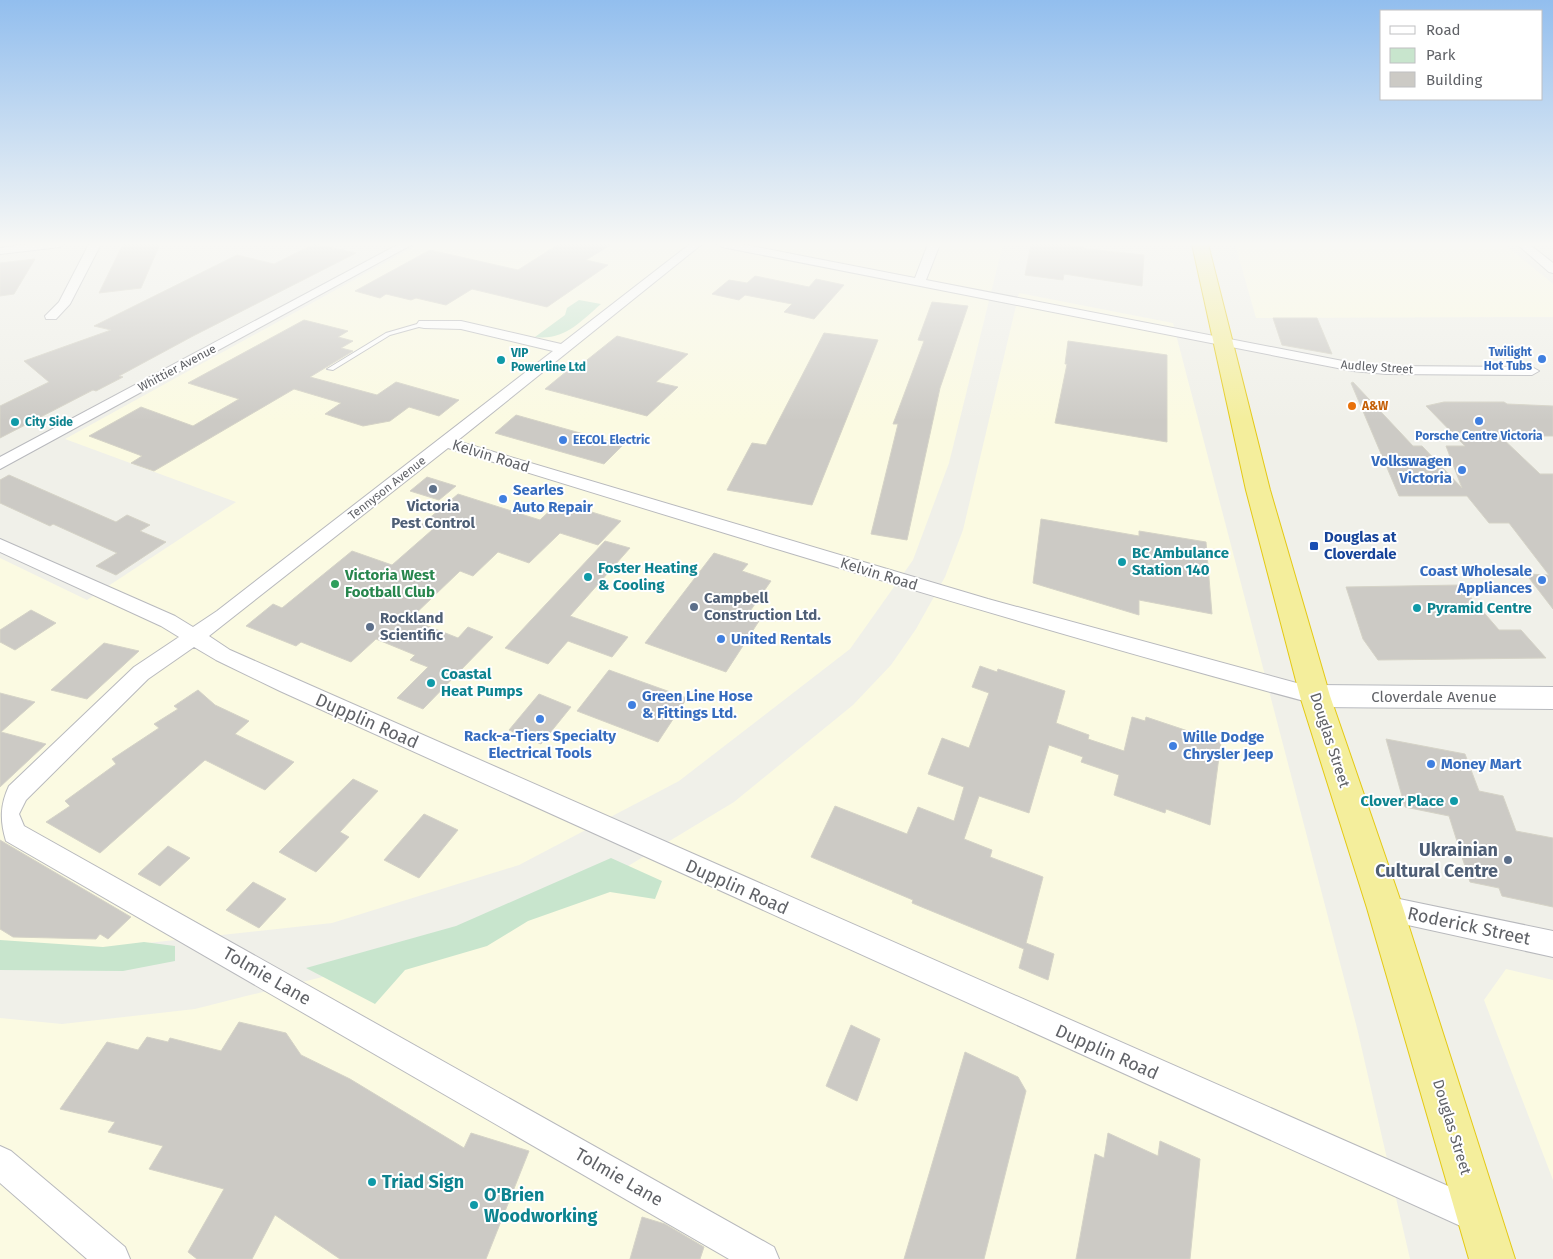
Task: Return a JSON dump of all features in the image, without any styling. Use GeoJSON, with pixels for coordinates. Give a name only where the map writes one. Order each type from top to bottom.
{"type":"FeatureCollection","features":[{"type":"Feature","properties":{"kind":"highway","name":"Douglas Street"},"geometry":{"type":"LineString","coordinates":[[1214,303],[1258,490],[1315,696],[1385,908],[1492,1259]]}},
{"type":"Feature","properties":{"kind":"main road","name":"Cloverdale Avenue"},"geometry":{"type":"LineString","coordinates":[[1315,696],[1553,698]]}},
{"type":"Feature","properties":{"kind":"street"},"geometry":{"type":"LineString","coordinates":[[51,316],[65,303]]}},
{"type":"Feature","properties":{"kind":"street","name":"Whittier Avenue"},"geometry":{"type":"LineString","coordinates":[[0,464],[299,303]]}},
{"type":"Feature","properties":{"kind":"street","name":"Tennyson Avenue"},"geometry":{"type":"LineString","coordinates":[[193,636],[224,616],[622,303]]}},
{"type":"Feature","properties":{"kind":"street","name":"Audley Street"},"geometry":{"type":"LineString","coordinates":[[1019,303],[1353,367],[1386,370],[1532,371]]}},
{"type":"Feature","properties":{"kind":"street"},"geometry":{"type":"LineString","coordinates":[[424,324],[461,325],[563,349]]}},
{"type":"Feature","properties":{"kind":"street","name":"Kelvin Road"},"geometry":{"type":"LineString","coordinates":[[445,442],[914,585],[1160,656],[1315,696]]}},
{"type":"Feature","properties":{"kind":"street","name":"Dupplin Road"},"geometry":{"type":"LineString","coordinates":[[0,545],[145,610],[256,671],[1479,1217]]}},
{"type":"Feature","properties":{"kind":"street","name":"Tolmie Lane"},"geometry":{"type":"LineString","coordinates":[[193,636],[141,674],[17,793],[7,814],[15,833],[762,1259]]}},
{"type":"Feature","properties":{"kind":"street","name":"Roderick Street"},"geometry":{"type":"LineString","coordinates":[[1385,908],[1553,944]]}},
{"type":"Feature","properties":{"kind":"street"},"geometry":{"type":"LineString","coordinates":[[0,1162],[113,1259]]}},
{"type":"Feature","properties":{"kind":"lane"},"geometry":{"type":"LineString","coordinates":[[331,369],[388,334],[424,324]]}},
{"type":"Feature","properties":{"kind":"shaded area"},"geometry":{"type":"Polygon","coordinates":[[[312,303],[989,303],[949,463],[913,560],[850,649],[679,781],[519,865],[332,923],[83,950],[0,941],[0,558],[87,600],[236,502],[65,439],[312,303]]]}},
{"type":"Feature","properties":{"kind":"shaded area"},"geometry":{"type":"Polygon","coordinates":[[[1017,303],[1069,303],[1173,323],[1357,1028],[1410,1259],[0,1259],[0,1018],[62,1024],[195,1009],[433,949],[590,889],[734,802],[853,705],[891,665],[916,629],[945,577],[963,530],[1017,303]]]}},
{"type":"Feature","properties":{"kind":"shaded area"},"geometry":{"type":"Polygon","coordinates":[[[1252,303],[1553,303],[1553,317],[1256,318],[1252,303]]]}},
{"type":"Feature","properties":{"kind":"shaded area"},"geometry":{"type":"Polygon","coordinates":[[[1506,969],[1553,980],[1553,1180],[1484,1000],[1506,969]]]}},
{"type":"Feature","properties":{"kind":"green space"},"geometry":{"type":"Polygon","coordinates":[[[575,303],[601,304],[579,323],[563,333],[555,336],[535,337],[565,315],[567,308],[575,303]]]}},
{"type":"Feature","properties":{"kind":"green space"},"geometry":{"type":"Polygon","coordinates":[[[611,858],[662,881],[655,899],[610,892],[528,921],[487,946],[405,970],[375,1004],[306,968],[456,926],[611,858]]]}},
{"type":"Feature","properties":{"kind":"green space"},"geometry":{"type":"Polygon","coordinates":[[[0,940],[103,947],[144,942],[175,946],[175,961],[123,971],[0,970],[0,940]]]}},
{"type":"Feature","properties":{"kind":"building"},"geometry":{"type":"Polygon","coordinates":[[[141,303],[258,303],[119,376],[123,377],[96,391],[93,390],[0,438],[0,406],[49,382],[24,361],[111,330],[94,326],[141,303]]]}},
{"type":"Feature","properties":{"kind":"building"},"geometry":{"type":"Polygon","coordinates":[[[529,303],[553,303],[547,307],[529,303]]]}},
{"type":"Feature","properties":{"kind":"building"},"geometry":{"type":"Polygon","coordinates":[[[785,303],[828,303],[814,319],[784,312],[792,304],[785,303]]]}},
{"type":"Feature","properties":{"kind":"building"},"geometry":{"type":"Polygon","coordinates":[[[932,303],[968,306],[940,388],[907,540],[871,534],[898,424],[893,424],[924,341],[918,340],[932,303]]]}},
{"type":"Feature","properties":{"kind":"building"},"geometry":{"type":"Polygon","coordinates":[[[1273,318],[1317,318],[1332,354],[1282,345],[1273,318]]]}},
{"type":"Feature","properties":{"kind":"building"},"geometry":{"type":"Polygon","coordinates":[[[304,320],[348,331],[338,337],[353,341],[341,348],[353,351],[310,377],[377,395],[396,382],[459,400],[439,416],[409,407],[390,421],[363,426],[325,414],[341,403],[294,389],[154,471],[131,463],[142,456],[89,436],[141,407],[193,426],[239,399],[188,383],[304,320]]]}},
{"type":"Feature","properties":{"kind":"building"},"geometry":{"type":"Polygon","coordinates":[[[824,333],[878,340],[812,505],[727,490],[752,443],[766,445],[824,333]]]}},
{"type":"Feature","properties":{"kind":"building"},"geometry":{"type":"Polygon","coordinates":[[[617,336],[688,354],[656,382],[678,387],[647,416],[545,389],[578,362],[582,364],[617,336]]]}},
{"type":"Feature","properties":{"kind":"building"},"geometry":{"type":"Polygon","coordinates":[[[1068,341],[1167,355],[1167,442],[1055,423],[1067,364],[1065,364],[1068,341]]]}},
{"type":"Feature","properties":{"kind":"building"},"geometry":{"type":"Polygon","coordinates":[[[1353,382],[1413,446],[1422,446],[1462,488],[1446,446],[1465,446],[1426,406],[1444,402],[1504,402],[1507,404],[1553,406],[1553,436],[1500,436],[1540,474],[1553,474],[1553,609],[1526,574],[1549,575],[1509,523],[1489,523],[1467,496],[1399,496],[1351,383],[1353,382]]]}},
{"type":"Feature","properties":{"kind":"building","name":"EECOL Electric"},"geometry":{"type":"Polygon","coordinates":[[[516,415],[623,445],[604,464],[495,433],[516,415]]]}},
{"type":"Feature","properties":{"kind":"building"},"geometry":{"type":"Polygon","coordinates":[[[9,475],[116,522],[127,515],[150,525],[140,531],[166,542],[116,575],[96,566],[117,553],[53,524],[50,526],[0,503],[0,480],[9,475]]]}},
{"type":"Feature","properties":{"kind":"building","name":"Victoria Pest Control"},"geometry":{"type":"Polygon","coordinates":[[[427,477],[456,486],[439,500],[410,491],[427,477]]]}},
{"type":"Feature","properties":{"kind":"building"},"geometry":{"type":"Polygon","coordinates":[[[458,494],[540,520],[559,502],[621,521],[598,545],[560,533],[529,563],[498,552],[473,576],[460,571],[410,619],[458,638],[468,627],[493,637],[423,709],[397,698],[428,667],[410,660],[415,655],[376,639],[351,662],[301,642],[296,646],[246,626],[273,604],[282,608],[352,551],[392,565],[432,530],[420,526],[458,494]]]}},
{"type":"Feature","properties":{"kind":"building","name":"BC Ambulance Station 140"},"geometry":{"type":"Polygon","coordinates":[[[1041,519],[1139,536],[1139,531],[1206,542],[1212,614],[1139,600],[1139,615],[1033,583],[1041,519]]]}},
{"type":"Feature","properties":{"kind":"building"},"geometry":{"type":"Polygon","coordinates":[[[605,541],[630,548],[570,616],[628,637],[612,657],[568,641],[548,664],[505,648],[605,541]]]}},
{"type":"Feature","properties":{"kind":"building"},"geometry":{"type":"Polygon","coordinates":[[[714,553],[748,564],[742,571],[771,581],[746,617],[759,621],[726,672],[645,643],[714,553]]]}},
{"type":"Feature","properties":{"kind":"building","name":"Pyramid Centre"},"geometry":{"type":"Polygon","coordinates":[[[1460,585],[1499,630],[1521,630],[1546,658],[1378,660],[1363,639],[1346,587],[1460,585]]]}},
{"type":"Feature","properties":{"kind":"building"},"geometry":{"type":"Polygon","coordinates":[[[31,610],[56,623],[15,650],[0,642],[0,630],[31,610]]]}},
{"type":"Feature","properties":{"kind":"building"},"geometry":{"type":"Polygon","coordinates":[[[104,643],[139,651],[87,699],[51,690],[104,643]]]}},
{"type":"Feature","properties":{"kind":"building"},"geometry":{"type":"Polygon","coordinates":[[[980,666],[997,672],[998,669],[1065,691],[1056,723],[1089,735],[1088,739],[1124,751],[1132,717],[1145,721],[1146,717],[1221,742],[1210,825],[1166,809],[1165,813],[1114,795],[1119,775],[1081,762],[1083,757],[1049,745],[1029,813],[979,796],[964,839],[992,850],[990,857],[1043,877],[1026,943],[1054,954],[1048,980],[1019,968],[1024,949],[912,903],[913,900],[811,857],[835,806],[907,834],[918,807],[954,821],[964,787],[928,774],[942,738],[969,748],[989,693],[972,687],[980,666]]]}},
{"type":"Feature","properties":{"kind":"building","name":"Green Line Hose & Fittings Ltd."},"geometry":{"type":"Polygon","coordinates":[[[609,670],[687,698],[658,742],[577,711],[609,670]]]}},
{"type":"Feature","properties":{"kind":"building"},"geometry":{"type":"Polygon","coordinates":[[[198,690],[215,705],[249,721],[235,734],[294,762],[265,790],[205,760],[100,853],[46,822],[70,806],[65,801],[116,764],[112,759],[159,728],[154,724],[178,709],[174,706],[198,690]]]}},
{"type":"Feature","properties":{"kind":"building"},"geometry":{"type":"Polygon","coordinates":[[[0,693],[35,702],[1,732],[46,744],[0,787],[0,693]]]}},
{"type":"Feature","properties":{"kind":"building","name":"Rack-a-Tiers Specialty Electrical Tools"},"geometry":{"type":"Polygon","coordinates":[[[539,694],[571,707],[541,744],[509,730],[539,694]]]}},
{"type":"Feature","properties":{"kind":"building"},"geometry":{"type":"Polygon","coordinates":[[[1386,739],[1465,754],[1479,791],[1503,796],[1516,831],[1553,838],[1553,907],[1502,896],[1499,888],[1470,882],[1449,816],[1405,807],[1386,739]]]}},
{"type":"Feature","properties":{"kind":"building"},"geometry":{"type":"Polygon","coordinates":[[[353,779],[378,791],[340,832],[349,837],[316,872],[279,852],[353,779]]]}},
{"type":"Feature","properties":{"kind":"building"},"geometry":{"type":"Polygon","coordinates":[[[424,814],[458,830],[419,878],[384,860],[424,814]]]}},
{"type":"Feature","properties":{"kind":"building"},"geometry":{"type":"Polygon","coordinates":[[[0,840],[131,917],[108,939],[100,934],[96,939],[13,937],[0,929],[0,840]]]}},
{"type":"Feature","properties":{"kind":"building"},"geometry":{"type":"Polygon","coordinates":[[[168,846],[190,858],[160,886],[138,874],[168,846]]]}},
{"type":"Feature","properties":{"kind":"building"},"geometry":{"type":"Polygon","coordinates":[[[253,882],[286,899],[259,928],[226,910],[253,882]]]}},
{"type":"Feature","properties":{"kind":"building"},"geometry":{"type":"Polygon","coordinates":[[[239,1022],[286,1033],[301,1055],[350,1079],[464,1148],[471,1133],[529,1151],[486,1259],[340,1259],[275,1215],[252,1259],[197,1259],[188,1252],[224,1189],[149,1169],[163,1146],[108,1132],[115,1122],[60,1109],[107,1042],[138,1050],[147,1037],[168,1042],[170,1038],[221,1051],[239,1022]]]}},
{"type":"Feature","properties":{"kind":"building"},"geometry":{"type":"Polygon","coordinates":[[[851,1025],[880,1039],[857,1101],[826,1086],[851,1025]]]}},
{"type":"Feature","properties":{"kind":"building"},"geometry":{"type":"Polygon","coordinates":[[[965,1052],[1018,1077],[1026,1091],[984,1259],[904,1259],[965,1052]]]}},
{"type":"Feature","properties":{"kind":"building"},"geometry":{"type":"Polygon","coordinates":[[[1108,1133],[1158,1156],[1160,1141],[1200,1159],[1190,1259],[1076,1259],[1095,1154],[1104,1158],[1108,1133]]]}},
{"type":"Feature","properties":{"kind":"building"},"geometry":{"type":"Polygon","coordinates":[[[642,1217],[665,1224],[704,1247],[700,1259],[630,1259],[642,1217]]]}},
{"type":"Feature","properties":{"kind":"place","name":"Twilight Hot Tubs"},"geometry":{"type":"Point","coordinates":[1542,359]}},
{"type":"Feature","properties":{"kind":"place","name":"VIP Powerline Ltd"},"geometry":{"type":"Point","coordinates":[501,360]}},
{"type":"Feature","properties":{"kind":"place","name":"A&W"},"geometry":{"type":"Point","coordinates":[1352,406]}},
{"type":"Feature","properties":{"kind":"place","name":"Porsche Centre Victoria"},"geometry":{"type":"Point","coordinates":[1479,421]}},
{"type":"Feature","properties":{"kind":"place","name":"City Side"},"geometry":{"type":"Point","coordinates":[15,422]}},
{"type":"Feature","properties":{"kind":"place","name":"EECOL Electric"},"geometry":{"type":"Point","coordinates":[563,440]}},
{"type":"Feature","properties":{"kind":"place","name":"Volkswagen Victoria"},"geometry":{"type":"Point","coordinates":[1462,470]}},
{"type":"Feature","properties":{"kind":"place","name":"Victoria Pest Control"},"geometry":{"type":"Point","coordinates":[433,489]}},
{"type":"Feature","properties":{"kind":"place","name":"Searles Auto Repair"},"geometry":{"type":"Point","coordinates":[503,499]}},
{"type":"Feature","properties":{"kind":"place","name":"Douglas at Cloverdale"},"geometry":{"type":"Point","coordinates":[1314,546]}},
{"type":"Feature","properties":{"kind":"place","name":"BC Ambulance Station 140"},"geometry":{"type":"Point","coordinates":[1122,562]}},
{"type":"Feature","properties":{"kind":"place","name":"Foster Heating & Cooling"},"geometry":{"type":"Point","coordinates":[588,577]}},
{"type":"Feature","properties":{"kind":"place","name":"Coast Wholesale Appliances"},"geometry":{"type":"Point","coordinates":[1542,580]}},
{"type":"Feature","properties":{"kind":"place","name":"Victoria West Football Club"},"geometry":{"type":"Point","coordinates":[335,584]}},
{"type":"Feature","properties":{"kind":"place","name":"Campbell Construction Ltd."},"geometry":{"type":"Point","coordinates":[694,607]}},
{"type":"Feature","properties":{"kind":"place","name":"Pyramid Centre"},"geometry":{"type":"Point","coordinates":[1417,608]}},
{"type":"Feature","properties":{"kind":"place","name":"Rockland Scientific"},"geometry":{"type":"Point","coordinates":[370,627]}},
{"type":"Feature","properties":{"kind":"place","name":"United Rentals"},"geometry":{"type":"Point","coordinates":[721,639]}},
{"type":"Feature","properties":{"kind":"place","name":"Coastal Heat Pumps"},"geometry":{"type":"Point","coordinates":[431,683]}},
{"type":"Feature","properties":{"kind":"place","name":"Green Line Hose & Fittings Ltd."},"geometry":{"type":"Point","coordinates":[632,705]}},
{"type":"Feature","properties":{"kind":"place","name":"Rack-a-Tiers Specialty Electrical Tools"},"geometry":{"type":"Point","coordinates":[540,719]}},
{"type":"Feature","properties":{"kind":"place","name":"Wille Dodge Chrysler Jeep"},"geometry":{"type":"Point","coordinates":[1173,746]}},
{"type":"Feature","properties":{"kind":"place","name":"Money Mart"},"geometry":{"type":"Point","coordinates":[1431,764]}},
{"type":"Feature","properties":{"kind":"place","name":"Clover Place"},"geometry":{"type":"Point","coordinates":[1454,801]}},
{"type":"Feature","properties":{"kind":"place","name":"Ukrainian Cultural Centre"},"geometry":{"type":"Point","coordinates":[1508,860]}},
{"type":"Feature","properties":{"kind":"place","name":"Triad Sign"},"geometry":{"type":"Point","coordinates":[372,1182]}},
{"type":"Feature","properties":{"kind":"place","name":"O'Brien Woodworking"},"geometry":{"type":"Point","coordinates":[474,1205]}}]}
